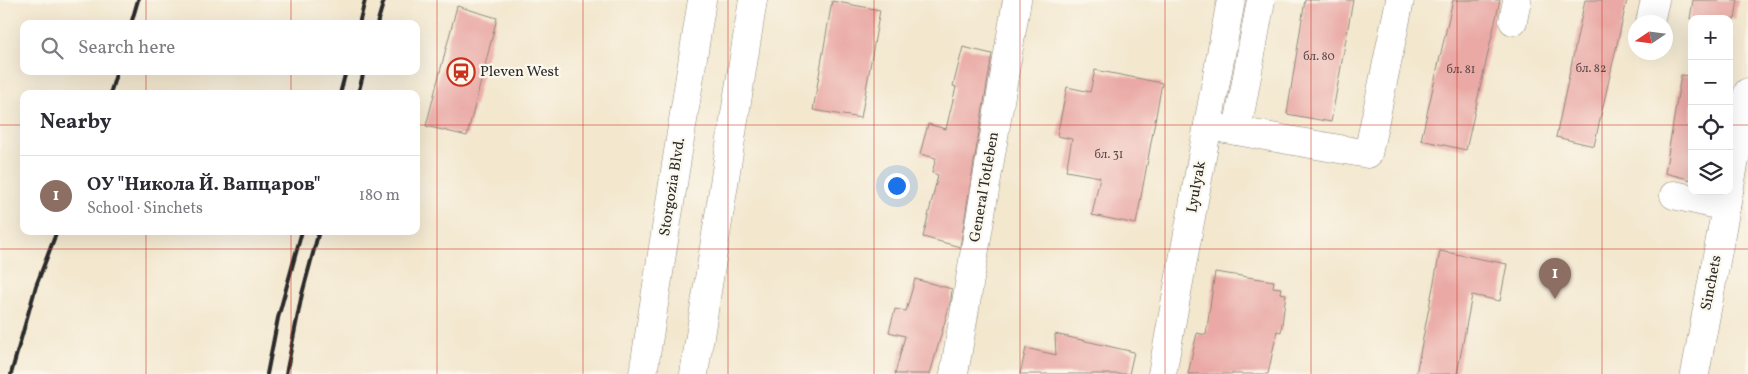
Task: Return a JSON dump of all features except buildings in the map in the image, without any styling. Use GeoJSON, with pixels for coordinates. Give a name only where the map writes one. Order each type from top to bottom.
{"type":"FeatureCollection","features":[{"type":"Feature","properties":{"kind":"street","name":"Storgozia Blvd."},"geometry":{"type":"LineString","coordinates":[[643,374],[702,0]]}},
{"type":"Feature","properties":{"kind":"street"},"geometry":{"type":"LineString","coordinates":[[694,374],[753,0]]}},
{"type":"Feature","properties":{"kind":"street","name":"General Totleben"},"geometry":{"type":"LineString","coordinates":[[954,374],[1017,0]]}},
{"type":"Feature","properties":{"kind":"street","name":"Lyulyak"},"geometry":{"type":"LineString","coordinates":[[1162,374],[1232,0]]}},
{"type":"Feature","properties":{"kind":"street"},"geometry":{"type":"LineString","coordinates":[[1237,131],[1261,0]]}},
{"type":"Feature","properties":{"kind":"street"},"geometry":{"type":"LineString","coordinates":[[1208,126],[1368,154],[1400,0]]}},
{"type":"Feature","properties":{"kind":"street"},"geometry":{"type":"LineString","coordinates":[[1652,15],[1655,0]]}},
{"type":"Feature","properties":{"kind":"street","name":"Sinchets"},"geometry":{"type":"LineString","coordinates":[[1695,374],[1728,197],[1744,134],[1748,92]]}},
{"type":"Feature","properties":{"kind":"street"},"geometry":{"type":"LineString","coordinates":[[1674,195],[1728,197]]}},
{"type":"Feature","properties":{"kind":"railway"},"geometry":{"type":"LineString","coordinates":[[132,20],[138,0]]}},
{"type":"Feature","properties":{"kind":"railway"},"geometry":{"type":"LineString","coordinates":[[360,20],[365,0]]}},
{"type":"Feature","properties":{"kind":"railway"},"geometry":{"type":"LineString","coordinates":[[378,20],[384,0]]}},
{"type":"Feature","properties":{"kind":"railway"},"geometry":{"type":"LineString","coordinates":[[111,90],[116,75]]}},
{"type":"Feature","properties":{"kind":"railway"},"geometry":{"type":"LineString","coordinates":[[341,90],[345,75]]}},
{"type":"Feature","properties":{"kind":"railway"},"geometry":{"type":"LineString","coordinates":[[359,90],[363,75]]}},
{"type":"Feature","properties":{"kind":"railway"},"geometry":{"type":"LineString","coordinates":[[11,374],[36,286],[55,235]]}},
{"type":"Feature","properties":{"kind":"railway"},"geometry":{"type":"LineString","coordinates":[[267,374],[278,318],[301,235]]}},
{"type":"Feature","properties":{"kind":"railway"},"geometry":{"type":"LineString","coordinates":[[286,374],[302,294],[318,235]]}},
{"type":"Feature","properties":{"kind":"place","name":"Pleven West"},"geometry":{"type":"Point","coordinates":[461,72]}},
{"type":"Feature","properties":{"kind":"place","name":"ОУ \"Никола Й. Вапцаров\""},"geometry":{"type":"Point","coordinates":[1555,299]}}]}
